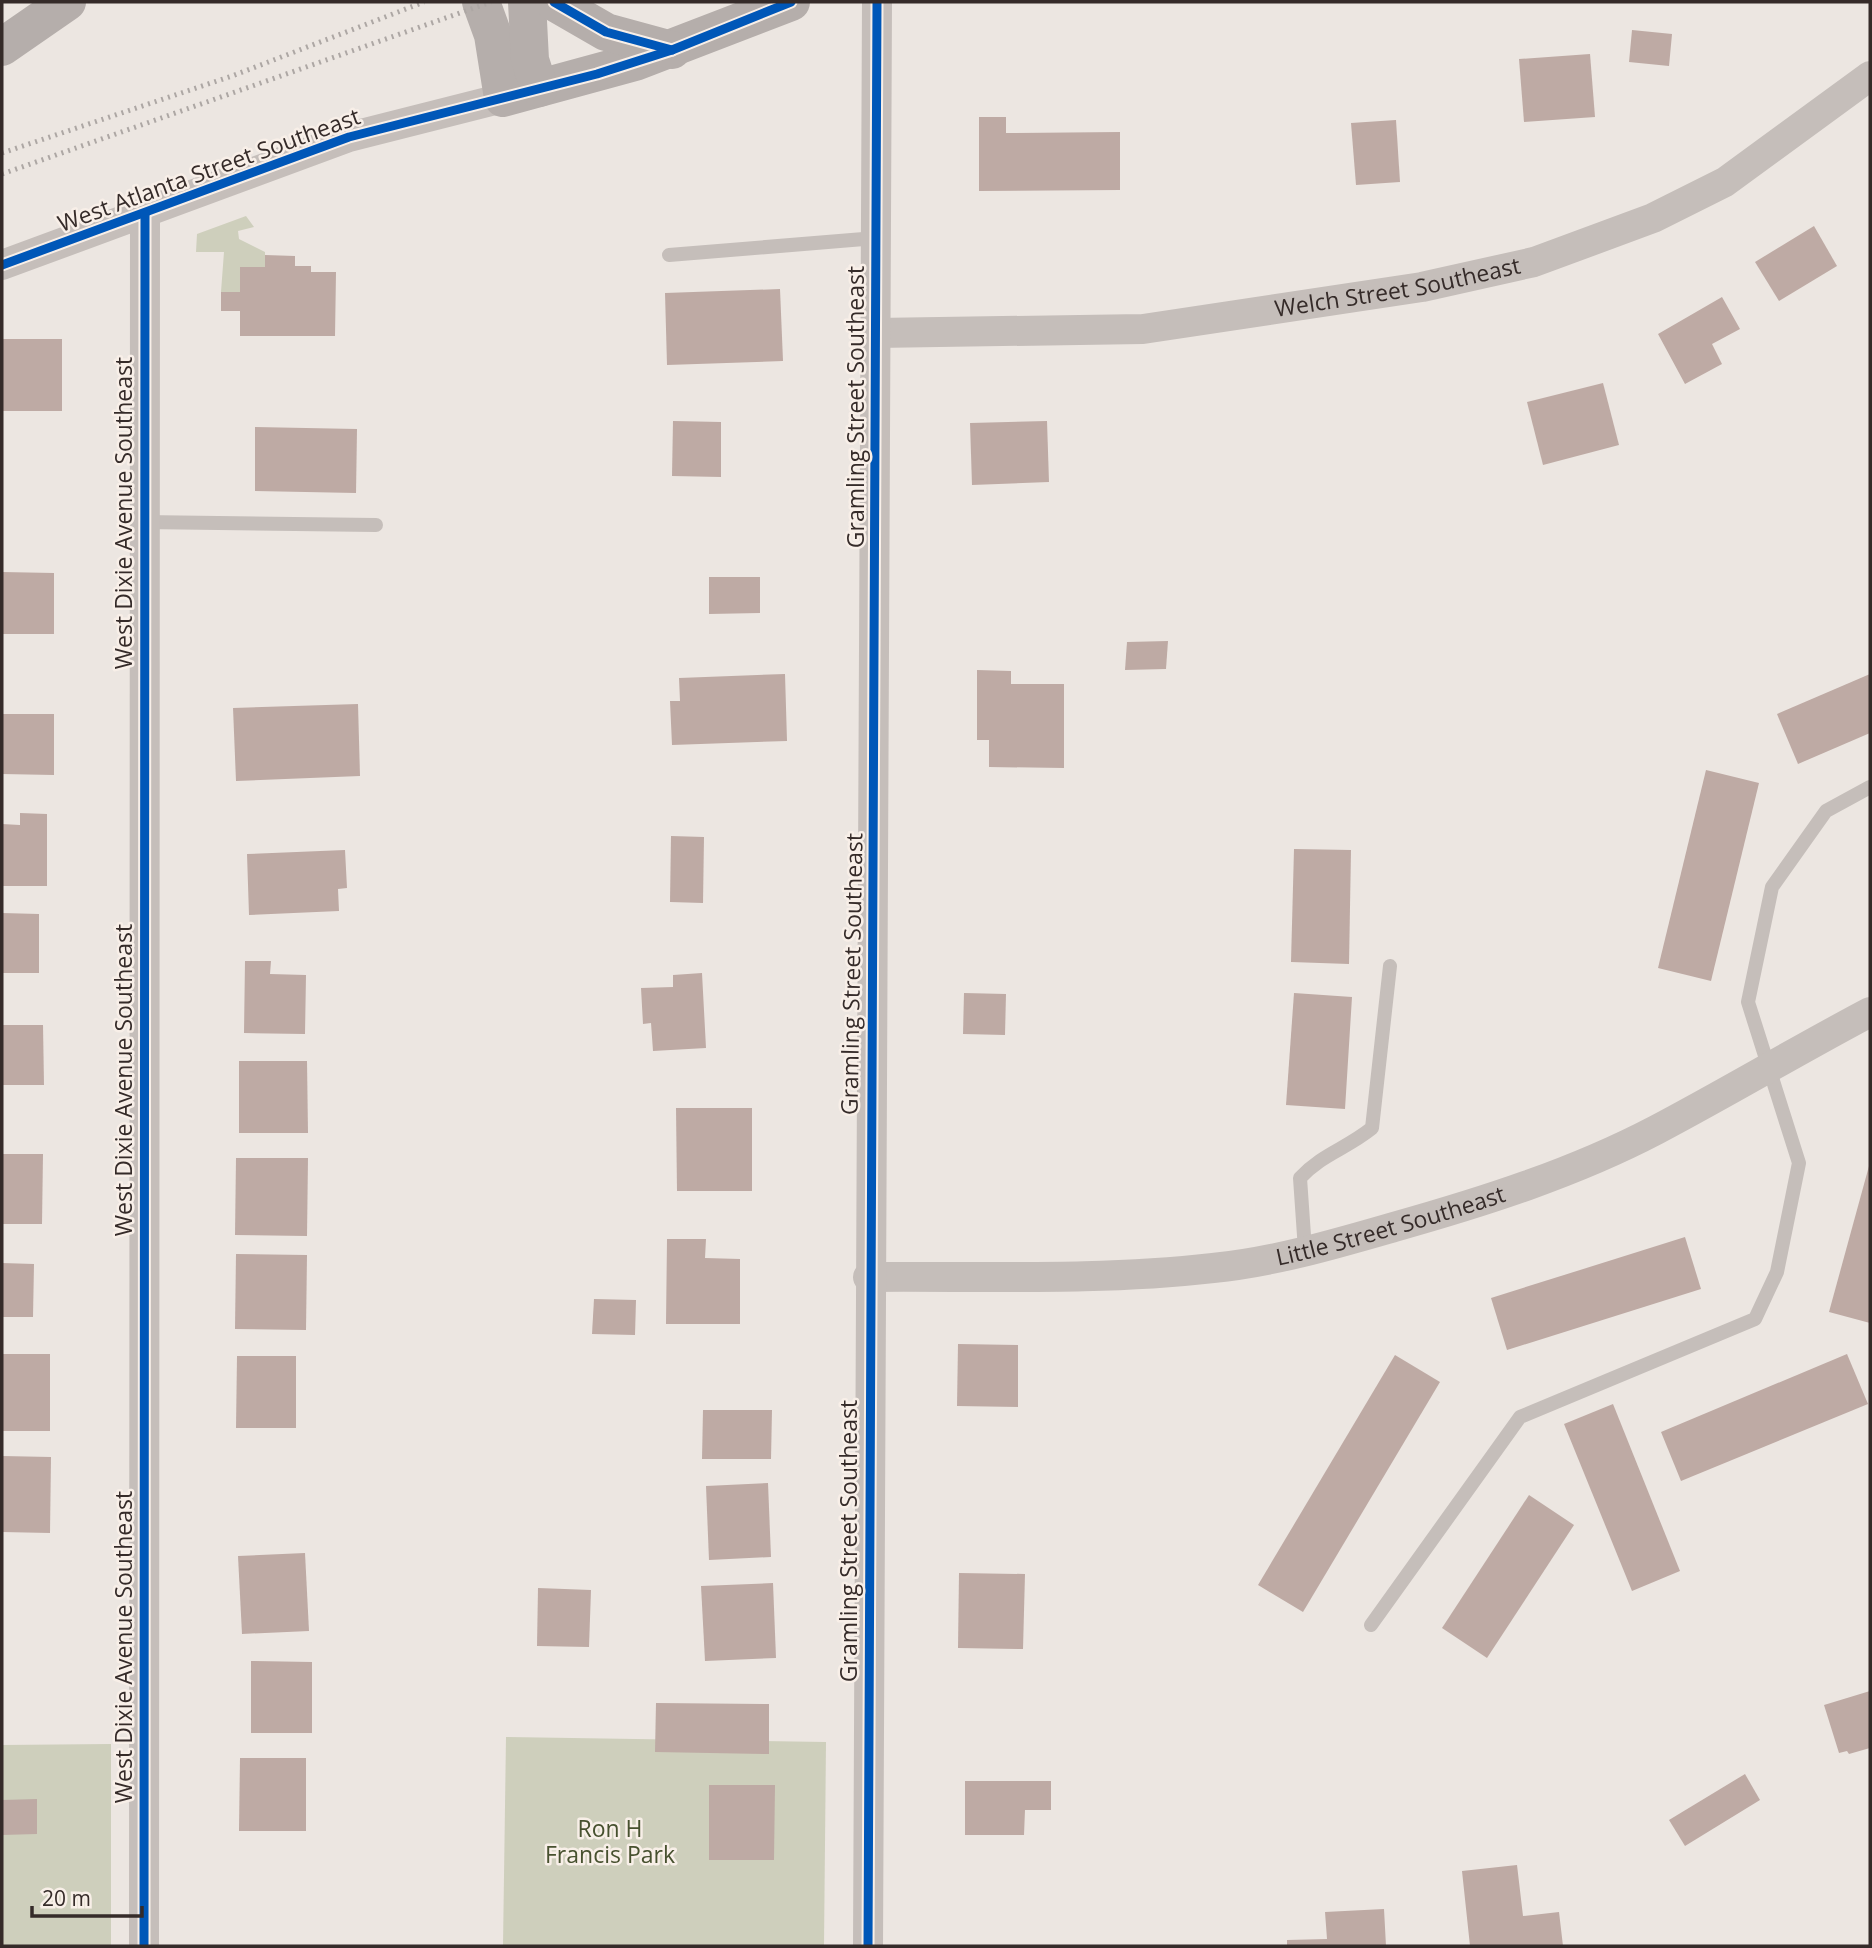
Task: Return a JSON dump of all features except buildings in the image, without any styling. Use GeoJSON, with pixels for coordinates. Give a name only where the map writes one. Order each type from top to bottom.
{"type":"FeatureCollection","features":[{"type":"Feature","properties":{"kind":"street"},"geometry":{"type":"LineString","coordinates":[[481,2],[493,35],[521,93]]}},
{"type":"Feature","properties":{"kind":"street"},"geometry":{"type":"LineString","coordinates":[[521,93],[530,60],[527,2]]}},
{"type":"Feature","properties":{"kind":"street"},"geometry":{"type":"LineString","coordinates":[[554,2],[606,32],[671,50]]}},
{"type":"Feature","properties":{"kind":"street","name":"West Atlanta Street Southeast"},"geometry":{"type":"LineString","coordinates":[[2,265],[349,137],[597,74],[671,50],[791,2]]}},
{"type":"Feature","properties":{"kind":"street","name":"Gramling Street Southeast"},"geometry":{"type":"LineString","coordinates":[[868,1946],[877,2]]}},
{"type":"Feature","properties":{"kind":"street"},"geometry":{"type":"LineString","coordinates":[[2,47],[49,7]]}},
{"type":"Feature","properties":{"kind":"street","name":"Welch Street Southeast"},"geometry":{"type":"LineString","coordinates":[[876,333],[1143,329],[1422,287],[1534,262],[1653,218],[1725,182],[1870,76]]}},
{"type":"Feature","properties":{"kind":"street","name":"West Dixie Avenue Southeast"},"geometry":{"type":"LineString","coordinates":[[144,1946],[145,214]]}},
{"type":"Feature","properties":{"kind":"street","name":"Little Street Southeast"},"geometry":{"type":"LineString","coordinates":[[869,1277],[1157,1273],[1216,1268],[1305,1250],[1439,1214],[1555,1175],[1655,1130],[1768,1066],[1870,1013]]}},
{"type":"Feature","properties":{"kind":"lane"},"geometry":{"type":"LineString","coordinates":[[669,255],[876,238]]}},
{"type":"Feature","properties":{"kind":"lane"},"geometry":{"type":"LineString","coordinates":[[143,522],[376,525]]}},
{"type":"Feature","properties":{"kind":"lane"},"geometry":{"type":"LineString","coordinates":[[1371,1625],[1520,1417],[1755,1319],[1777,1272],[1799,1163],[1748,1002],[1772,887],[1826,811],[1870,787]]}},
{"type":"Feature","properties":{"kind":"lane"},"geometry":{"type":"LineString","coordinates":[[1305,1250],[1300,1178],[1318,1158],[1350,1146],[1372,1128],[1390,966]]}},
{"type":"Feature","properties":{"kind":"green space"},"geometry":{"type":"Polygon","coordinates":[[[246,216],[254,227],[238,231],[239,239],[265,252],[265,267],[241,267],[240,292],[221,292],[224,252],[196,252],[197,234],[246,216]]]}},
{"type":"Feature","properties":{"kind":"green space","name":"Ron H Francis Park"},"geometry":{"type":"Polygon","coordinates":[[[506,1737],[826,1742],[824,1946],[503,1946],[506,1737]]]}},
{"type":"Feature","properties":{"kind":"green space"},"geometry":{"type":"Polygon","coordinates":[[[111,1744],[111,1946],[2,1946],[2,1745],[111,1744]]]}},
{"type":"Feature","properties":{"kind":"railway"},"geometry":{"type":"LineString","coordinates":[[2,153],[232,76],[424,2]]}},
{"type":"Feature","properties":{"kind":"railway"},"geometry":{"type":"LineString","coordinates":[[2,174],[491,2]]}},
{"type":"Feature","properties":{"kind":"cycle path"},"geometry":{"type":"LineString","coordinates":[[554,2],[606,32],[672,50]]}},
{"type":"Feature","properties":{"kind":"cycle path"},"geometry":{"type":"LineString","coordinates":[[2,265],[349,137],[597,74],[672,50],[791,2]]}},
{"type":"Feature","properties":{"kind":"cycle path"},"geometry":{"type":"LineString","coordinates":[[868,1946],[877,2]]}},
{"type":"Feature","properties":{"kind":"cycle path"},"geometry":{"type":"LineString","coordinates":[[144,1946],[145,214]]}}]}
